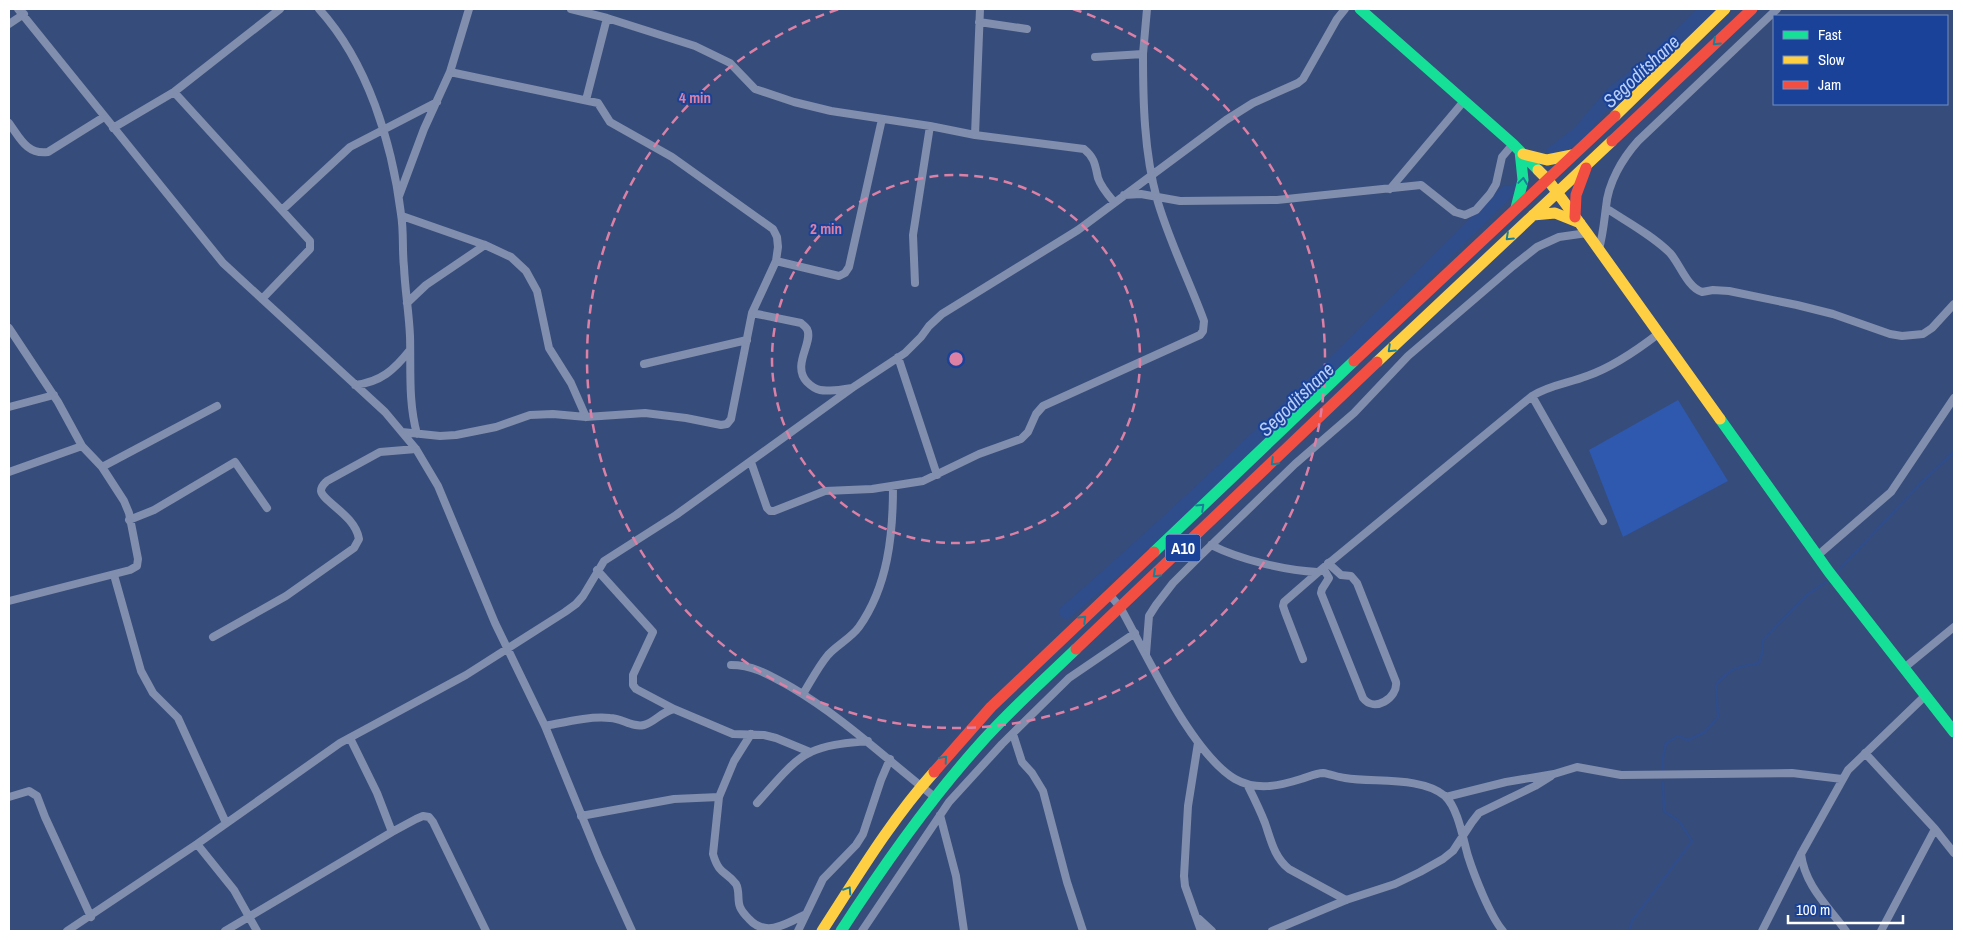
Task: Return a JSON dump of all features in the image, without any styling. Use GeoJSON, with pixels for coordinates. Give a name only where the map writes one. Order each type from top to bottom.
{"type":"FeatureCollection","features":[{"type":"Feature","properties":{"kind":"main road"},"geometry":{"type":"LineString","coordinates":[[1360,9],[1519,150],[1548,180],[1817,556],[1954,732]]}},
{"type":"Feature","properties":{"kind":"main road","name":"A10"},"geometry":{"type":"LineString","coordinates":[[822,931],[863,867],[921,786],[991,707],[1548,180],[1725,9]]}},
{"type":"Feature","properties":{"kind":"main road","name":"A10"},"geometry":{"type":"LineString","coordinates":[[841,931],[897,847],[981,742],[1120,607],[1752,9]]}},
{"type":"Feature","properties":{"kind":"main road"},"geometry":{"type":"LineString","coordinates":[[1519,150],[1547,160],[1574,155]]}},
{"type":"Feature","properties":{"kind":"main road"},"geometry":{"type":"LineString","coordinates":[[1515,210],[1524,181],[1524,171],[1519,150]]}},
{"type":"Feature","properties":{"kind":"main road"},"geometry":{"type":"LineString","coordinates":[[1578,220],[1576,195],[1586,165]]}},
{"type":"Feature","properties":{"kind":"main road"},"geometry":{"type":"LineString","coordinates":[[1533,215],[1555,213],[1578,220]]}},
{"type":"Feature","properties":{"kind":"main road"},"geometry":{"type":"LineString","coordinates":[[1064,637],[1076,650]]}},
{"type":"Feature","properties":{"kind":"street"},"geometry":{"type":"LineString","coordinates":[[113,128],[174,92],[280,9]]}},
{"type":"Feature","properties":{"kind":"street"},"geometry":{"type":"LineString","coordinates":[[319,9],[356,60],[383,129],[392,160],[402,216],[410,350],[411,403],[417,434]]}},
{"type":"Feature","properties":{"kind":"street"},"geometry":{"type":"LineString","coordinates":[[398,198],[424,129],[450,72],[469,9]]}},
{"type":"Feature","properties":{"kind":"street"},"geometry":{"type":"LineString","coordinates":[[571,9],[607,18],[695,46],[730,64],[755,89],[794,102],[975,135],[1084,149],[1094,159],[1102,186],[1114,202]]}},
{"type":"Feature","properties":{"kind":"street"},"geometry":{"type":"LineString","coordinates":[[975,135],[980,9]]}},
{"type":"Feature","properties":{"kind":"street"},"geometry":{"type":"LineString","coordinates":[[751,462],[767,508],[774,511],[825,491],[856,491],[894,487],[923,481],[937,476],[967,459],[1025,436],[1036,414],[1043,406],[1200,335],[1203,331],[1204,321],[1179,260],[1157,197],[1152,174],[1145,114],[1143,54],[1147,9]]}},
{"type":"Feature","properties":{"kind":"street"},"geometry":{"type":"LineString","coordinates":[[67,931],[91,917],[198,844],[320,756],[489,662],[506,648],[576,604],[583,596],[604,561],[676,515],[898,357],[915,343],[942,314],[1060,242],[1226,120],[1253,103],[1298,83],[1303,79],[1337,19],[1345,9]]}},
{"type":"Feature","properties":{"kind":"street"},"geometry":{"type":"LineString","coordinates":[[1598,249],[1605,224],[1606,208],[1611,186],[1620,166],[1638,141],[1777,9]]}},
{"type":"Feature","properties":{"kind":"street"},"geometry":{"type":"LineString","coordinates":[[9,24],[20,10],[223,263],[385,412],[416,448],[438,486],[506,648],[545,726],[581,816],[632,931]]}},
{"type":"Feature","properties":{"kind":"street"},"geometry":{"type":"LineString","coordinates":[[586,100],[607,18]]}},
{"type":"Feature","properties":{"kind":"street"},"geometry":{"type":"LineString","coordinates":[[979,22],[1027,29]]}},
{"type":"Feature","properties":{"kind":"street"},"geometry":{"type":"LineString","coordinates":[[1095,57],[1143,54]]}},
{"type":"Feature","properties":{"kind":"street"},"geometry":{"type":"LineString","coordinates":[[402,432],[456,435],[496,427],[530,415],[553,414],[586,417],[645,413],[721,425],[727,424],[731,419],[752,313],[776,261],[778,247],[777,237],[773,229],[672,157],[610,122],[598,104],[450,72]]}},
{"type":"Feature","properties":{"kind":"street"},"geometry":{"type":"LineString","coordinates":[[174,92],[310,241],[310,249],[262,299]]}},
{"type":"Feature","properties":{"kind":"street"},"geometry":{"type":"LineString","coordinates":[[1390,189],[1464,101]]}},
{"type":"Feature","properties":{"kind":"street"},"geometry":{"type":"LineString","coordinates":[[282,210],[341,153],[437,102]]}},
{"type":"Feature","properties":{"kind":"street"},"geometry":{"type":"LineString","coordinates":[[9,123],[30,150],[38,153],[48,152],[104,117]]}},
{"type":"Feature","properties":{"kind":"street"},"geometry":{"type":"LineString","coordinates":[[776,261],[839,276],[845,274],[849,267],[882,119]]}},
{"type":"Feature","properties":{"kind":"street"},"geometry":{"type":"LineString","coordinates":[[915,283],[913,235],[930,126]]}},
{"type":"Feature","properties":{"kind":"street"},"geometry":{"type":"LineString","coordinates":[[1124,195],[1141,194],[1180,201],[1277,200],[1421,185],[1454,212],[1460,215],[1470,214],[1490,194],[1496,184],[1502,157],[1519,150]]}},
{"type":"Feature","properties":{"kind":"street"},"geometry":{"type":"LineString","coordinates":[[1606,208],[1660,244],[1674,258],[1693,286],[1702,292],[1723,291],[1797,305],[1833,314],[1890,334],[1902,336],[1912,336],[1928,331],[1941,320],[1947,310],[1954,304]]}},
{"type":"Feature","properties":{"kind":"street"},"geometry":{"type":"LineString","coordinates":[[402,216],[511,256],[532,281],[537,291],[549,348],[571,383],[586,417]]}},
{"type":"Feature","properties":{"kind":"street"},"geometry":{"type":"LineString","coordinates":[[1146,654],[1151,612],[1173,583],[1295,464],[1354,413],[1408,356],[1537,247],[1560,237],[1587,233]]}},
{"type":"Feature","properties":{"kind":"street"},"geometry":{"type":"LineString","coordinates":[[407,303],[426,284],[485,245]]}},
{"type":"Feature","properties":{"kind":"street"},"geometry":{"type":"LineString","coordinates":[[752,313],[801,324],[807,329],[808,336],[802,359],[802,371],[805,380],[812,386],[820,390],[852,388]]}},
{"type":"Feature","properties":{"kind":"street"},"geometry":{"type":"LineString","coordinates":[[9,328],[54,395],[82,446],[102,467],[127,506],[138,558],[137,566],[130,570],[9,601]]}},
{"type":"Feature","properties":{"kind":"street"},"geometry":{"type":"LineString","coordinates":[[1303,659],[1283,606],[1284,602],[1322,568],[1532,396],[1549,387],[1598,372],[1638,349],[1658,334]]}},
{"type":"Feature","properties":{"kind":"street"},"geometry":{"type":"LineString","coordinates":[[644,364],[747,340]]}},
{"type":"Feature","properties":{"kind":"street"},"geometry":{"type":"LineString","coordinates":[[355,385],[378,380],[388,375],[410,350]]}},
{"type":"Feature","properties":{"kind":"street"},"geometry":{"type":"LineString","coordinates":[[898,357],[937,476]]}},
{"type":"Feature","properties":{"kind":"street"},"geometry":{"type":"LineString","coordinates":[[9,407],[54,395]]}},
{"type":"Feature","properties":{"kind":"street"},"geometry":{"type":"LineString","coordinates":[[1532,396],[1603,521]]}},
{"type":"Feature","properties":{"kind":"street"},"geometry":{"type":"LineString","coordinates":[[1817,556],[1891,492],[1954,398]]}},
{"type":"Feature","properties":{"kind":"street"},"geometry":{"type":"LineString","coordinates":[[102,467],[217,406]]}},
{"type":"Feature","properties":{"kind":"street"},"geometry":{"type":"LineString","coordinates":[[9,472],[82,446]]}},
{"type":"Feature","properties":{"kind":"street"},"geometry":{"type":"LineString","coordinates":[[213,637],[286,596],[354,548],[359,539],[358,530],[348,516],[324,496],[321,490],[322,485],[380,452],[416,448]]}},
{"type":"Feature","properties":{"kind":"street"},"geometry":{"type":"LineString","coordinates":[[129,520],[154,510],[235,462],[267,508]]}},
{"type":"Feature","properties":{"kind":"street"},"geometry":{"type":"LineString","coordinates":[[802,694],[828,655],[859,627],[878,590],[893,529],[894,487]]}},
{"type":"Feature","properties":{"kind":"street"},"geometry":{"type":"LineString","coordinates":[[1211,545],[1223,551],[1287,569],[1322,568],[1341,575],[1350,576],[1357,583],[1396,682],[1395,692],[1387,701],[1369,703],[1363,698],[1321,593],[1329,578],[1322,568]]}},
{"type":"Feature","properties":{"kind":"street"},"geometry":{"type":"LineString","coordinates":[[597,570],[653,632],[633,674],[633,685],[636,689],[674,709],[733,734],[752,734],[776,738],[810,752]]}},
{"type":"Feature","properties":{"kind":"street"},"geometry":{"type":"LineString","coordinates":[[114,575],[146,683],[160,701],[178,718],[226,823]]}},
{"type":"Feature","properties":{"kind":"street"},"geometry":{"type":"LineString","coordinates":[[1109,594],[1120,607],[1175,706],[1198,743],[1221,769],[1234,778],[1248,786],[1270,786],[1287,784],[1322,773],[1345,778],[1402,782],[1426,786],[1446,797],[1453,807],[1469,858],[1485,899],[1494,920],[1503,931]]}},
{"type":"Feature","properties":{"kind":"street"},"geometry":{"type":"LineString","coordinates":[[1904,668],[1954,627]]}},
{"type":"Feature","properties":{"kind":"street"},"geometry":{"type":"LineString","coordinates":[[862,931],[940,815],[972,777],[1069,678],[1135,633]]}},
{"type":"Feature","properties":{"kind":"street"},"geometry":{"type":"LineString","coordinates":[[731,665],[756,668],[802,694],[868,740],[936,798]]}},
{"type":"Feature","properties":{"kind":"street"},"geometry":{"type":"LineString","coordinates":[[1762,931],[1800,854],[1842,779],[1854,762],[1926,696]]}},
{"type":"Feature","properties":{"kind":"street"},"geometry":{"type":"LineString","coordinates":[[545,726],[598,717],[614,718],[636,726],[645,725],[665,711],[674,709]]}},
{"type":"Feature","properties":{"kind":"street"},"geometry":{"type":"LineString","coordinates":[[752,734],[744,742],[734,761],[719,797],[713,854],[719,869],[736,884],[739,906],[753,923],[761,928],[772,928],[806,914]]}},
{"type":"Feature","properties":{"kind":"street"},"geometry":{"type":"LineString","coordinates":[[1013,734],[1022,762],[1032,773],[1043,791],[1067,882],[1083,931]]}},
{"type":"Feature","properties":{"kind":"street"},"geometry":{"type":"LineString","coordinates":[[350,738],[377,794],[392,832]]}},
{"type":"Feature","properties":{"kind":"street"},"geometry":{"type":"LineString","coordinates":[[758,803],[794,765],[810,752],[836,745],[868,740]]}},
{"type":"Feature","properties":{"kind":"street"},"geometry":{"type":"LineString","coordinates":[[1198,743],[1188,806],[1184,876],[1185,886],[1198,917],[1201,931]]}},
{"type":"Feature","properties":{"kind":"street"},"geometry":{"type":"LineString","coordinates":[[1865,753],[1935,829],[1954,853]]}},
{"type":"Feature","properties":{"kind":"street"},"geometry":{"type":"LineString","coordinates":[[798,931],[823,879],[856,845],[863,834],[890,759]]}},
{"type":"Feature","properties":{"kind":"street"},"geometry":{"type":"LineString","coordinates":[[1446,797],[1506,782],[1554,774],[1577,767],[1621,775],[1792,773],[1842,779]]}},
{"type":"Feature","properties":{"kind":"street"},"geometry":{"type":"LineString","coordinates":[[1272,931],[1346,900],[1395,884],[1420,872],[1448,855],[1479,813],[1535,786],[1554,774]]}},
{"type":"Feature","properties":{"kind":"street"},"geometry":{"type":"LineString","coordinates":[[1248,786],[1282,863],[1289,869],[1346,900]]}},
{"type":"Feature","properties":{"kind":"street"},"geometry":{"type":"LineString","coordinates":[[9,797],[29,791],[37,796],[91,917]]}},
{"type":"Feature","properties":{"kind":"street"},"geometry":{"type":"LineString","coordinates":[[581,816],[674,799],[719,797]]}},
{"type":"Feature","properties":{"kind":"street"},"geometry":{"type":"LineString","coordinates":[[940,815],[956,876],[964,931]]}},
{"type":"Feature","properties":{"kind":"street"},"geometry":{"type":"LineString","coordinates":[[224,931],[322,875],[392,832],[423,816],[429,817],[434,822],[486,931]]}},
{"type":"Feature","properties":{"kind":"street"},"geometry":{"type":"LineString","coordinates":[[1881,931],[1935,829]]}},
{"type":"Feature","properties":{"kind":"street"},"geometry":{"type":"LineString","coordinates":[[198,844],[234,890],[257,931]]}},
{"type":"Feature","properties":{"kind":"street"},"geometry":{"type":"LineString","coordinates":[[1800,854],[1802,866],[1814,890],[1846,931]]}},
{"type":"Feature","properties":{"kind":"street"},"geometry":{"type":"LineString","coordinates":[[1198,917],[1212,931]]}},
{"type":"Feature","properties":{"kind":"shaded area"},"geometry":{"type":"Polygon","coordinates":[[[1678,400],[1728,481],[1623,537],[1589,450],[1678,400]]]}},
{"type":"Feature","properties":{"kind":"waterway","name":"Segoditshane"},"geometry":{"type":"LineString","coordinates":[[1553,153],[1579,133],[1614,92],[1649,65],[1707,9]]}},
{"type":"Feature","properties":{"kind":"waterway","name":"Segoditshane"},"geometry":{"type":"LineString","coordinates":[[1507,192],[1517,183]]}},
{"type":"Feature","properties":{"kind":"waterway","name":"Segoditshane"},"geometry":{"type":"LineString","coordinates":[[1066,612],[1180,511],[1235,459],[1507,192]]}},
{"type":"Feature","properties":{"kind":"waterway"},"geometry":{"type":"LineString","coordinates":[[1837,572],[1922,482],[1954,452]]}},
{"type":"Feature","properties":{"kind":"waterway"},"geometry":{"type":"LineString","coordinates":[[1663,771],[1666,743],[1678,736],[1688,740],[1705,732],[1718,717],[1716,685],[1731,671],[1759,663],[1763,640],[1807,595],[1826,582]]}},
{"type":"Feature","properties":{"kind":"waterway"},"geometry":{"type":"LineString","coordinates":[[1629,931],[1632,921],[1692,841],[1679,821],[1664,811],[1663,782]]}},
{"type":"Feature","properties":{"kind":"traffic: fast"},"geometry":{"type":"LineString","coordinates":[[1360,9],[1513,144],[1538,170]]}},
{"type":"Feature","properties":{"kind":"traffic: fast"},"geometry":{"type":"LineString","coordinates":[[1516,208],[1523,180],[1520,151]]}},
{"type":"Feature","properties":{"kind":"traffic: fast"},"geometry":{"type":"LineString","coordinates":[[1154,552],[1354,361]]}},
{"type":"Feature","properties":{"kind":"traffic: fast"},"geometry":{"type":"LineString","coordinates":[[1720,419],[1829,572],[1954,732]]}},
{"type":"Feature","properties":{"kind":"traffic: fast"},"geometry":{"type":"LineString","coordinates":[[841,931],[906,835],[941,789],[1002,720],[1076,649]]}},
{"type":"Feature","properties":{"kind":"traffic: slow"},"geometry":{"type":"LineString","coordinates":[[1615,116],[1725,9]]}},
{"type":"Feature","properties":{"kind":"traffic: slow"},"geometry":{"type":"LineString","coordinates":[[1377,362],[1612,141]]}},
{"type":"Feature","properties":{"kind":"traffic: slow"},"geometry":{"type":"LineString","coordinates":[[1523,154],[1547,160],[1572,155]]}},
{"type":"Feature","properties":{"kind":"traffic: slow"},"geometry":{"type":"LineString","coordinates":[[1538,170],[1548,180],[1587,233],[1720,419]]}},
{"type":"Feature","properties":{"kind":"traffic: slow"},"geometry":{"type":"LineString","coordinates":[[1533,215],[1555,213],[1580,223]]}},
{"type":"Feature","properties":{"kind":"traffic: slow"},"geometry":{"type":"LineString","coordinates":[[822,931],[889,829],[934,772]]}},
{"type":"Feature","properties":{"kind":"traffic: jam"},"geometry":{"type":"LineString","coordinates":[[1612,141],[1752,9]]}},
{"type":"Feature","properties":{"kind":"traffic: jam"},"geometry":{"type":"LineString","coordinates":[[1354,361],[1615,116]]}},
{"type":"Feature","properties":{"kind":"traffic: jam"},"geometry":{"type":"LineString","coordinates":[[1575,217],[1576,195],[1586,168]]}},
{"type":"Feature","properties":{"kind":"traffic: jam"},"geometry":{"type":"LineString","coordinates":[[1076,649],[1377,362]]}},
{"type":"Feature","properties":{"kind":"traffic: jam"},"geometry":{"type":"LineString","coordinates":[[934,772],[991,707],[1154,552]]}}]}
